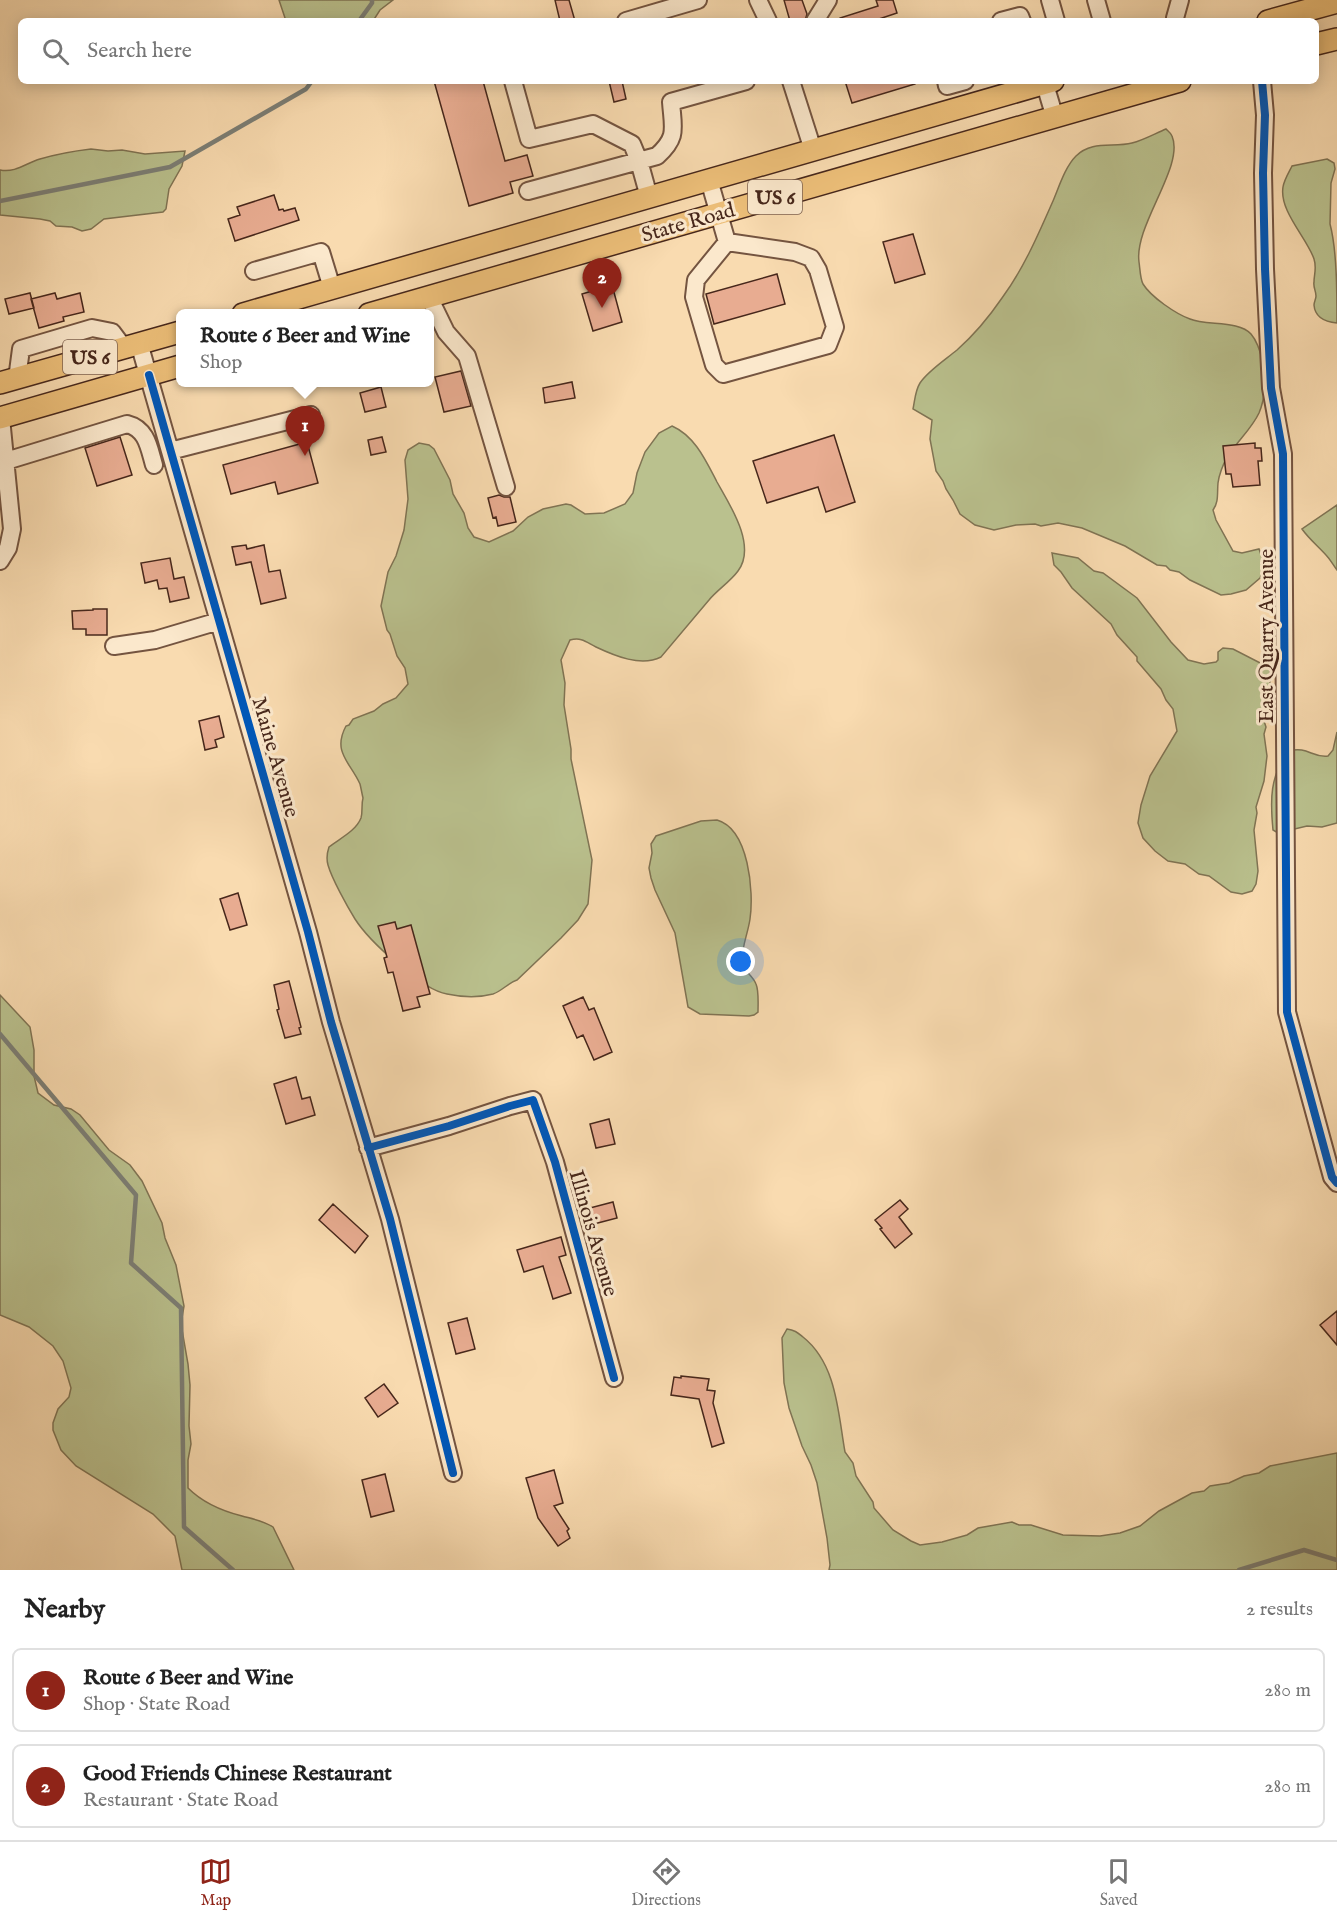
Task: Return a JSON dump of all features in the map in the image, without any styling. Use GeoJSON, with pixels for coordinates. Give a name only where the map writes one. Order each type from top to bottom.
{"type":"FeatureCollection","features":[{"type":"Feature","properties":{"kind":"main road"},"geometry":{"type":"LineString","coordinates":[[1279,18],[1335,2]]}},
{"type":"Feature","properties":{"kind":"main road"},"geometry":{"type":"LineString","coordinates":[[1319,43],[1337,39]]}},
{"type":"Feature","properties":{"kind":"main road","name":"State Road"},"geometry":{"type":"LineString","coordinates":[[260,309],[1041,84]]}},
{"type":"Feature","properties":{"kind":"main road","name":"State Road"},"geometry":{"type":"LineString","coordinates":[[387,309],[1170,84]]}},
{"type":"Feature","properties":{"kind":"main road","name":"US 6"},"geometry":{"type":"LineString","coordinates":[[8,381],[176,333]]}},
{"type":"Feature","properties":{"kind":"main road","name":"US 6"},"geometry":{"type":"LineString","coordinates":[[0,418],[176,367]]}},
{"type":"Feature","properties":{"kind":"street"},"geometry":{"type":"LineString","coordinates":[[636,18],[698,0]]}},
{"type":"Feature","properties":{"kind":"street"},"geometry":{"type":"LineString","coordinates":[[758,0],[767,18]]}},
{"type":"Feature","properties":{"kind":"street"},"geometry":{"type":"LineString","coordinates":[[817,18],[828,0]]}},
{"type":"Feature","properties":{"kind":"street"},"geometry":{"type":"LineString","coordinates":[[1050,0],[1055,18]]}},
{"type":"Feature","properties":{"kind":"street"},"geometry":{"type":"LineString","coordinates":[[1096,0],[1101,18]]}},
{"type":"Feature","properties":{"kind":"street"},"geometry":{"type":"LineString","coordinates":[[1167,0],[1175,18]]}},
{"type":"Feature","properties":{"kind":"street"},"geometry":{"type":"LineString","coordinates":[[1175,18],[1180,0]]}},
{"type":"Feature","properties":{"kind":"street"},"geometry":{"type":"LineString","coordinates":[[514,84],[529,139],[593,124],[632,144],[649,197]]}},
{"type":"Feature","properties":{"kind":"street"},"geometry":{"type":"LineString","coordinates":[[528,191],[657,156],[669,145],[673,135],[671,102],[735,84]]}},
{"type":"Feature","properties":{"kind":"street"},"geometry":{"type":"LineString","coordinates":[[792,84],[813,150]]}},
{"type":"Feature","properties":{"kind":"street"},"geometry":{"type":"LineString","coordinates":[[1048,84],[1055,118]]}},
{"type":"Feature","properties":{"kind":"street","name":"East Quarry Avenue"},"geometry":{"type":"LineString","coordinates":[[1262,84],[1265,115],[1263,173],[1265,269],[1271,377],[1283,454],[1287,1012],[1332,1177],[1337,1184]]}},
{"type":"Feature","properties":{"kind":"street"},"geometry":{"type":"LineString","coordinates":[[709,180],[727,242]]}},
{"type":"Feature","properties":{"kind":"street"},"geometry":{"type":"LineString","coordinates":[[727,242],[795,252],[811,258],[818,270],[835,327],[828,345],[723,374],[714,365],[694,297],[696,280],[727,242]]}},
{"type":"Feature","properties":{"kind":"street"},"geometry":{"type":"LineString","coordinates":[[254,271],[321,252],[332,288]]}},
{"type":"Feature","properties":{"kind":"street"},"geometry":{"type":"LineString","coordinates":[[429,297],[446,332],[467,356],[506,487]]}},
{"type":"Feature","properties":{"kind":"street","name":"Maine Avenue"},"geometry":{"type":"LineString","coordinates":[[132,346],[149,375],[390,1219],[453,1473]]}},
{"type":"Feature","properties":{"kind":"street"},"geometry":{"type":"LineString","coordinates":[[170,451],[311,414]]}},
{"type":"Feature","properties":{"kind":"street"},"geometry":{"type":"LineString","coordinates":[[0,418],[6,461],[5,497],[12,529],[8,548],[0,561]]}},
{"type":"Feature","properties":{"kind":"street"},"geometry":{"type":"LineString","coordinates":[[6,461],[127,424],[134,425],[146,438],[154,465]]}},
{"type":"Feature","properties":{"kind":"street"},"geometry":{"type":"LineString","coordinates":[[114,646],[154,640],[219,621]]}},
{"type":"Feature","properties":{"kind":"street","name":"Illinois Avenue"},"geometry":{"type":"LineString","coordinates":[[368,1148],[533,1100],[561,1182],[614,1378]]}},
{"type":"Feature","properties":{"kind":"green space"},"geometry":{"type":"Polygon","coordinates":[[[279,0],[393,0],[380,10],[375,18],[285,18],[279,0]]]}},
{"type":"Feature","properties":{"kind":"green space"},"geometry":{"type":"Polygon","coordinates":[[[1166,129],[1172,136],[1174,149],[1172,163],[1144,231],[1139,262],[1142,282],[1158,299],[1184,317],[1231,325],[1246,330],[1257,344],[1265,375],[1263,401],[1259,413],[1224,463],[1220,473],[1217,501],[1213,510],[1233,551],[1242,553],[1259,549],[1265,566],[1260,578],[1246,590],[1231,594],[1221,595],[1179,572],[1157,565],[1125,546],[1082,528],[1058,523],[1041,526],[1016,525],[994,530],[975,525],[960,514],[936,471],[930,439],[932,420],[913,409],[917,389],[923,379],[975,332],[1010,287],[1036,239],[1065,171],[1076,156],[1089,148],[1132,143],[1166,129]]]}},
{"type":"Feature","properties":{"kind":"green space"},"geometry":{"type":"Polygon","coordinates":[[[91,149],[122,150],[145,154],[185,151],[182,166],[169,189],[166,209],[163,212],[104,219],[91,229],[82,231],[72,227],[56,226],[50,221],[40,219],[0,215],[0,170],[11,170],[46,157],[91,149]]]}},
{"type":"Feature","properties":{"kind":"green space"},"geometry":{"type":"Polygon","coordinates":[[[1327,159],[1334,163],[1335,169],[1331,183],[1330,224],[1337,286],[1337,323],[1329,322],[1316,313],[1314,259],[1289,215],[1283,196],[1284,184],[1292,166],[1327,159]]]}},
{"type":"Feature","properties":{"kind":"green space"},"geometry":{"type":"Polygon","coordinates":[[[672,426],[687,436],[699,450],[728,502],[740,526],[745,550],[743,561],[735,575],[712,596],[661,657],[637,661],[611,654],[584,640],[570,640],[561,660],[565,683],[564,705],[571,759],[592,860],[588,904],[578,920],[561,938],[517,980],[499,991],[470,997],[436,991],[397,963],[362,928],[336,885],[327,862],[329,847],[351,831],[359,823],[362,815],[363,798],[360,784],[342,750],[342,735],[346,726],[353,719],[374,711],[396,698],[408,684],[405,668],[397,656],[381,606],[388,572],[404,530],[408,499],[405,460],[408,450],[419,443],[429,445],[434,449],[450,480],[453,494],[464,513],[468,528],[474,537],[489,542],[513,531],[528,517],[543,509],[566,504],[585,514],[604,513],[625,504],[633,493],[645,452],[659,433],[672,426]]]}},
{"type":"Feature","properties":{"kind":"green space"},"geometry":{"type":"Polygon","coordinates":[[[1337,505],[1337,570],[1302,529],[1337,505]]]}},
{"type":"Feature","properties":{"kind":"green space"},"geometry":{"type":"Polygon","coordinates":[[[1052,553],[1078,558],[1137,598],[1188,660],[1204,664],[1216,662],[1218,652],[1223,648],[1233,649],[1270,668],[1270,694],[1264,721],[1267,756],[1264,781],[1256,807],[1254,830],[1258,871],[1256,884],[1252,891],[1242,894],[1231,892],[1209,876],[1199,874],[1185,864],[1168,861],[1143,838],[1138,823],[1141,805],[1150,776],[1177,731],[1173,709],[1161,689],[1117,635],[1111,624],[1072,588],[1054,565],[1052,553]]]}},
{"type":"Feature","properties":{"kind":"green space"},"geometry":{"type":"Polygon","coordinates":[[[1337,732],[1337,823],[1322,827],[1307,826],[1278,833],[1273,830],[1273,789],[1278,770],[1288,751],[1301,750],[1328,756],[1333,750],[1337,732]]]}},
{"type":"Feature","properties":{"kind":"green space"},"geometry":{"type":"Polygon","coordinates":[[[717,820],[728,826],[736,835],[743,848],[750,878],[750,919],[742,960],[758,990],[758,1012],[749,1016],[700,1014],[688,1007],[675,933],[655,890],[649,868],[651,844],[656,836],[701,821],[717,820]]]}},
{"type":"Feature","properties":{"kind":"green space"},"geometry":{"type":"Polygon","coordinates":[[[0,995],[30,1027],[34,1050],[34,1076],[38,1093],[54,1105],[71,1109],[80,1115],[109,1150],[130,1165],[142,1181],[162,1223],[165,1238],[176,1265],[184,1306],[181,1324],[190,1385],[191,1444],[188,1460],[188,1488],[213,1506],[273,1527],[294,1570],[182,1570],[175,1536],[153,1514],[76,1466],[61,1450],[53,1430],[53,1423],[58,1409],[69,1397],[71,1388],[63,1361],[53,1346],[29,1327],[0,1315],[0,995]]]}},
{"type":"Feature","properties":{"kind":"green space"},"geometry":{"type":"Polygon","coordinates":[[[787,1329],[803,1337],[823,1361],[838,1406],[845,1452],[853,1463],[856,1476],[873,1502],[874,1508],[893,1530],[920,1545],[967,1535],[978,1528],[1012,1522],[1063,1535],[1100,1536],[1120,1533],[1140,1526],[1159,1511],[1192,1493],[1204,1491],[1210,1486],[1229,1483],[1244,1476],[1259,1473],[1270,1466],[1337,1453],[1337,1570],[829,1570],[827,1538],[817,1483],[789,1408],[784,1383],[782,1338],[787,1329]]]}},
{"type":"Feature","properties":{"kind":"building"},"geometry":{"type":"Polygon","coordinates":[[[555,0],[569,0],[574,18],[559,18],[555,0]]]}},
{"type":"Feature","properties":{"kind":"building"},"geometry":{"type":"Polygon","coordinates":[[[784,0],[802,0],[807,14],[806,18],[789,18],[784,0]]]}},
{"type":"Feature","properties":{"kind":"building"},"geometry":{"type":"Polygon","coordinates":[[[876,0],[893,0],[897,13],[882,18],[840,18],[878,6],[876,0]]]}},
{"type":"Feature","properties":{"kind":"building"},"geometry":{"type":"Polygon","coordinates":[[[435,84],[484,84],[505,161],[527,155],[533,176],[510,182],[513,193],[469,206],[435,84]]]}},
{"type":"Feature","properties":{"kind":"building"},"geometry":{"type":"Polygon","coordinates":[[[610,84],[623,84],[626,99],[614,102],[610,84]]]}},
{"type":"Feature","properties":{"kind":"building"},"geometry":{"type":"Polygon","coordinates":[[[846,84],[915,84],[852,103],[846,84]]]}},
{"type":"Feature","properties":{"kind":"building"},"geometry":{"type":"Polygon","coordinates":[[[274,195],[279,210],[295,208],[299,220],[235,241],[228,219],[240,215],[237,207],[274,195]]]}},
{"type":"Feature","properties":{"kind":"building"},"geometry":{"type":"Polygon","coordinates":[[[913,234],[925,274],[895,283],[883,242],[913,234]]]}},
{"type":"Feature","properties":{"kind":"building"},"geometry":{"type":"Polygon","coordinates":[[[777,274],[785,304],[714,324],[706,294],[777,274]]]}},
{"type":"Feature","properties":{"kind":"building"},"geometry":{"type":"Polygon","coordinates":[[[612,285],[622,322],[593,331],[582,294],[612,285]]]}},
{"type":"Feature","properties":{"kind":"building"},"geometry":{"type":"Polygon","coordinates":[[[30,293],[34,308],[9,314],[5,299],[30,293]]]}},
{"type":"Feature","properties":{"kind":"building"},"geometry":{"type":"Polygon","coordinates":[[[55,293],[57,299],[80,293],[84,312],[63,317],[64,321],[39,328],[31,299],[55,293]]]}},
{"type":"Feature","properties":{"kind":"building"},"geometry":{"type":"Polygon","coordinates":[[[461,371],[471,406],[444,412],[435,377],[461,371]]]}},
{"type":"Feature","properties":{"kind":"building"},"geometry":{"type":"Polygon","coordinates":[[[572,382],[575,398],[545,403],[543,388],[572,382]]]}},
{"type":"Feature","properties":{"kind":"building"},"geometry":{"type":"Polygon","coordinates":[[[381,387],[386,407],[365,412],[360,393],[381,387]]]}},
{"type":"Feature","properties":{"kind":"building"},"geometry":{"type":"Polygon","coordinates":[[[834,435],[855,502],[826,512],[818,487],[767,503],[753,461],[834,435]]]}},
{"type":"Feature","properties":{"kind":"building"},"geometry":{"type":"Polygon","coordinates":[[[120,437],[132,475],[97,486],[85,448],[120,437]]]}},
{"type":"Feature","properties":{"kind":"building"},"geometry":{"type":"Polygon","coordinates":[[[382,437],[386,452],[371,455],[368,440],[382,437]]]}},
{"type":"Feature","properties":{"kind":"building"},"geometry":{"type":"Polygon","coordinates":[[[307,442],[318,483],[278,494],[275,482],[231,494],[223,465],[307,442]]]}},
{"type":"Feature","properties":{"kind":"building"},"geometry":{"type":"Polygon","coordinates":[[[1255,443],[1255,448],[1261,448],[1262,461],[1258,461],[1260,485],[1233,487],[1231,474],[1226,474],[1223,446],[1255,443]]]}},
{"type":"Feature","properties":{"kind":"building"},"geometry":{"type":"Polygon","coordinates":[[[499,495],[510,497],[516,522],[498,526],[496,517],[493,518],[488,498],[499,495]]]}},
{"type":"Feature","properties":{"kind":"building"},"geometry":{"type":"Polygon","coordinates":[[[246,545],[247,549],[264,545],[269,572],[280,570],[286,598],[261,604],[251,562],[236,565],[232,547],[246,545]]]}},
{"type":"Feature","properties":{"kind":"building"},"geometry":{"type":"Polygon","coordinates":[[[170,558],[174,579],[184,577],[189,598],[170,602],[167,588],[159,589],[157,580],[145,583],[141,563],[170,558]]]}},
{"type":"Feature","properties":{"kind":"building"},"geometry":{"type":"Polygon","coordinates":[[[107,609],[107,635],[86,635],[86,629],[73,629],[72,611],[107,609]]]}},
{"type":"Feature","properties":{"kind":"building"},"geometry":{"type":"Polygon","coordinates":[[[219,716],[224,737],[215,740],[217,747],[205,750],[199,721],[219,716]]]}},
{"type":"Feature","properties":{"kind":"building"},"geometry":{"type":"Polygon","coordinates":[[[238,893],[247,925],[230,930],[220,899],[238,893]]]}},
{"type":"Feature","properties":{"kind":"building"},"geometry":{"type":"Polygon","coordinates":[[[395,922],[397,929],[411,925],[430,994],[417,997],[420,1007],[403,1011],[393,972],[388,973],[384,958],[387,957],[378,926],[395,922]]]}},
{"type":"Feature","properties":{"kind":"building"},"geometry":{"type":"Polygon","coordinates":[[[289,981],[301,1034],[285,1038],[277,1010],[279,1009],[274,985],[289,981]]]}},
{"type":"Feature","properties":{"kind":"building"},"geometry":{"type":"Polygon","coordinates":[[[583,997],[589,1010],[594,1008],[612,1052],[594,1060],[583,1035],[577,1038],[563,1006],[583,997]]]}},
{"type":"Feature","properties":{"kind":"building"},"geometry":{"type":"Polygon","coordinates":[[[296,1077],[302,1099],[310,1097],[315,1115],[286,1124],[274,1084],[296,1077]]]}},
{"type":"Feature","properties":{"kind":"building"},"geometry":{"type":"Polygon","coordinates":[[[609,1119],[615,1144],[596,1148],[590,1124],[609,1119]]]}},
{"type":"Feature","properties":{"kind":"building"},"geometry":{"type":"Polygon","coordinates":[[[900,1200],[908,1209],[899,1217],[912,1234],[895,1248],[875,1220],[900,1200]]]}},
{"type":"Feature","properties":{"kind":"building"},"geometry":{"type":"Polygon","coordinates":[[[613,1202],[617,1218],[590,1225],[586,1209],[613,1202]]]}},
{"type":"Feature","properties":{"kind":"building"},"geometry":{"type":"Polygon","coordinates":[[[333,1204],[368,1236],[355,1253],[319,1220],[333,1204]]]}},
{"type":"Feature","properties":{"kind":"building"},"geometry":{"type":"Polygon","coordinates":[[[561,1237],[566,1255],[559,1257],[571,1293],[553,1299],[543,1266],[524,1272],[517,1250],[561,1237]]]}},
{"type":"Feature","properties":{"kind":"building"},"geometry":{"type":"Polygon","coordinates":[[[1337,1311],[1337,1345],[1320,1325],[1337,1311]]]}},
{"type":"Feature","properties":{"kind":"building"},"geometry":{"type":"Polygon","coordinates":[[[467,1318],[475,1349],[456,1354],[448,1323],[467,1318]]]}},
{"type":"Feature","properties":{"kind":"building"},"geometry":{"type":"Polygon","coordinates":[[[681,1376],[709,1379],[707,1390],[715,1391],[713,1403],[724,1443],[712,1447],[699,1399],[671,1395],[674,1377],[681,1378],[681,1376]]]}},
{"type":"Feature","properties":{"kind":"building"},"geometry":{"type":"Polygon","coordinates":[[[384,1384],[398,1403],[378,1417],[365,1398],[384,1384]]]}},
{"type":"Feature","properties":{"kind":"building"},"geometry":{"type":"Polygon","coordinates":[[[554,1470],[563,1503],[554,1506],[569,1529],[567,1531],[570,1538],[558,1546],[538,1518],[526,1478],[554,1470]]]}},
{"type":"Feature","properties":{"kind":"building"},"geometry":{"type":"Polygon","coordinates":[[[385,1474],[394,1511],[371,1517],[362,1480],[385,1474]]]}},
{"type":"Feature","properties":{"kind":"waterway"},"geometry":{"type":"LineString","coordinates":[[361,18],[372,0]]}},
{"type":"Feature","properties":{"kind":"waterway"},"geometry":{"type":"LineString","coordinates":[[0,201],[170,167],[306,89],[310,84]]}},
{"type":"Feature","properties":{"kind":"waterway"},"geometry":{"type":"LineString","coordinates":[[0,1034],[136,1195],[131,1263],[181,1308],[184,1527],[233,1570]]}},
{"type":"Feature","properties":{"kind":"waterway"},"geometry":{"type":"LineString","coordinates":[[1239,1570],[1304,1550],[1337,1560]]}},
{"type":"Feature","properties":{"kind":"cycle path"},"geometry":{"type":"LineString","coordinates":[[1262,84],[1265,115],[1263,173],[1265,269],[1271,388],[1283,454],[1287,1012],[1332,1177],[1337,1183]]}},
{"type":"Feature","properties":{"kind":"cycle path"},"geometry":{"type":"LineString","coordinates":[[149,375],[308,932],[331,1022],[390,1219],[453,1473]]}},
{"type":"Feature","properties":{"kind":"cycle path"},"geometry":{"type":"LineString","coordinates":[[368,1148],[533,1100],[555,1162],[614,1378]]}},
{"type":"Feature","properties":{"kind":"place","name":"Good Friends Chinese Restaurant"},"geometry":{"type":"Point","coordinates":[602,308]}},
{"type":"Feature","properties":{"kind":"place","name":"Route 6 Beer and Wine"},"geometry":{"type":"Point","coordinates":[305,456]}}]}
